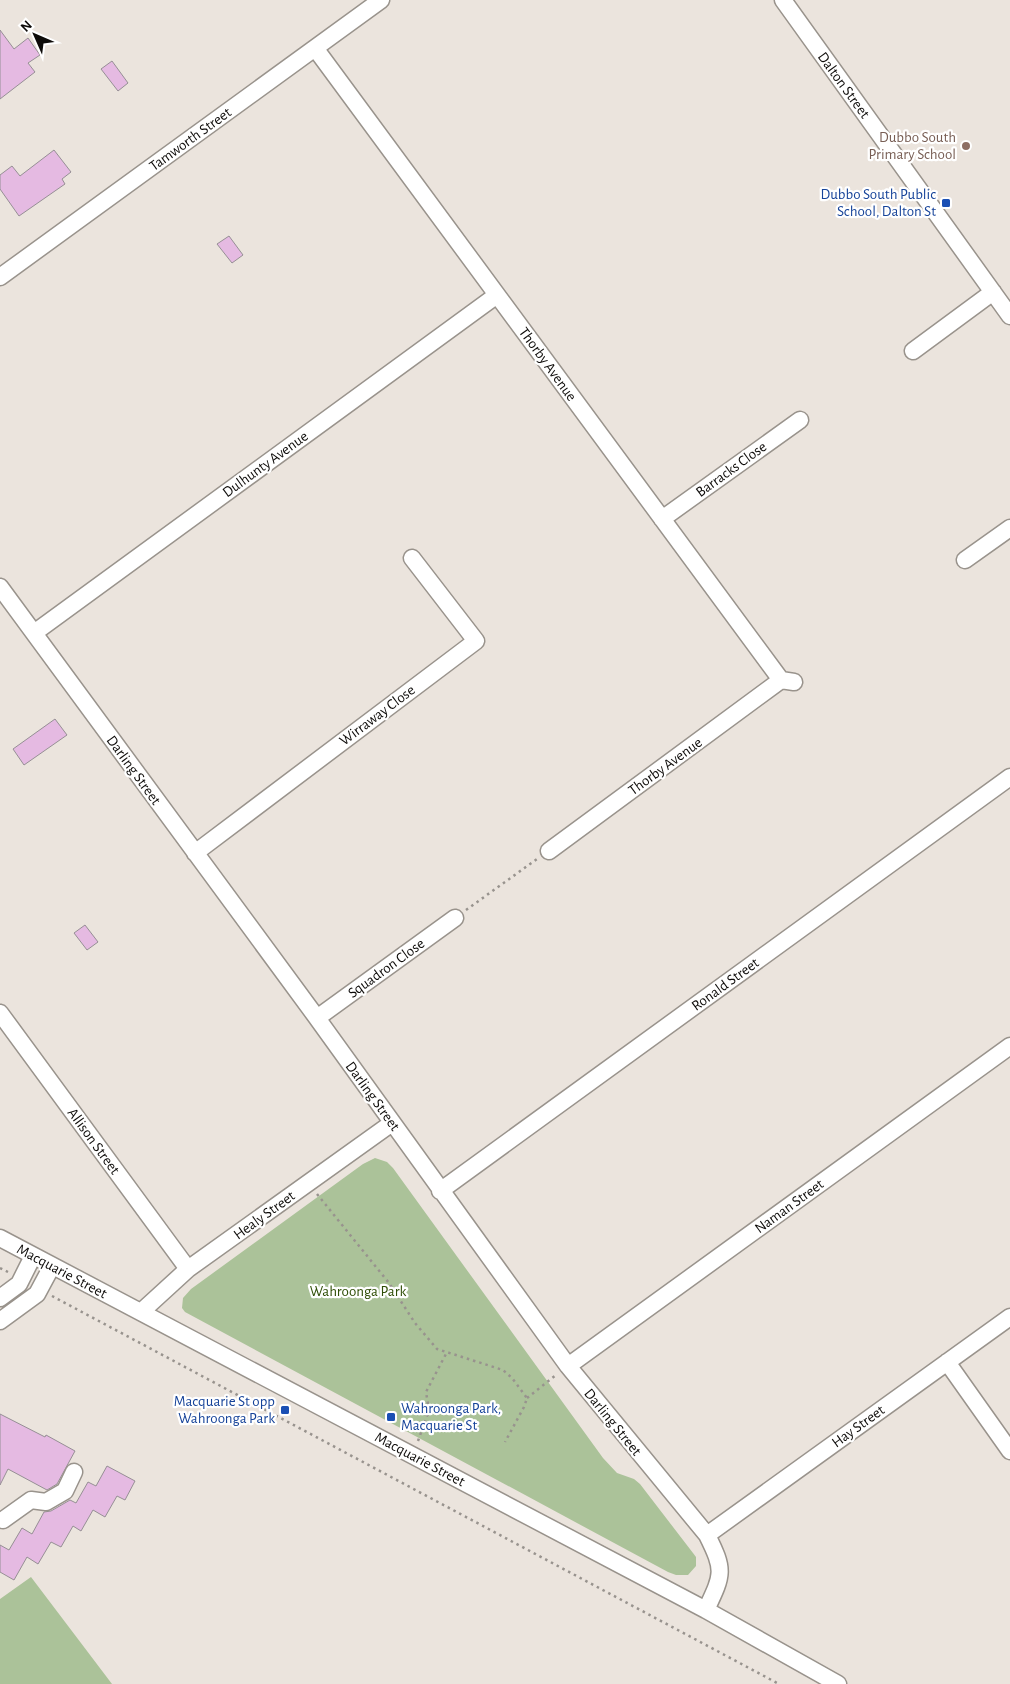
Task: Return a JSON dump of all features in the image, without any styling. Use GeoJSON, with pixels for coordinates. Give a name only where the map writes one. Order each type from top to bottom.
{"type":"FeatureCollection","features":[{"type":"Feature","properties":{"kind":"street","name":"Tamworth Street"},"geometry":{"type":"LineString","coordinates":[[0,277],[380,0]]}},
{"type":"Feature","properties":{"kind":"street","name":"Dalton Street"},"geometry":{"type":"LineString","coordinates":[[783,0],[1010,316]]}},
{"type":"Feature","properties":{"kind":"street","name":"Thorby Avenue"},"geometry":{"type":"LineString","coordinates":[[315,48],[662,519],[788,681],[549,851]]}},
{"type":"Feature","properties":{"kind":"street"},"geometry":{"type":"LineString","coordinates":[[913,351],[993,292]]}},
{"type":"Feature","properties":{"kind":"street","name":"Dulhunty Avenue"},"geometry":{"type":"LineString","coordinates":[[34,634],[497,295]]}},
{"type":"Feature","properties":{"kind":"street","name":"Barracks Close"},"geometry":{"type":"LineString","coordinates":[[662,519],[800,420]]}},
{"type":"Feature","properties":{"kind":"street"},"geometry":{"type":"LineString","coordinates":[[964,560],[1010,528]]}},
{"type":"Feature","properties":{"kind":"street","name":"Wirraway Close"},"geometry":{"type":"LineString","coordinates":[[194,853],[476,641],[412,558]]}},
{"type":"Feature","properties":{"kind":"street","name":"Darling Street"},"geometry":{"type":"LineString","coordinates":[[0,587],[317,1018],[568,1366],[707,1535],[718,1557],[720,1572],[717,1586],[706,1610]]}},
{"type":"Feature","properties":{"kind":"street","name":"Ronald Street"},"geometry":{"type":"LineString","coordinates":[[440,1191],[1010,777]]}},
{"type":"Feature","properties":{"kind":"street","name":"Squadron Close"},"geometry":{"type":"LineString","coordinates":[[317,1018],[455,918]]}},
{"type":"Feature","properties":{"kind":"street","name":"Allison Street"},"geometry":{"type":"LineString","coordinates":[[0,1013],[188,1269]]}},
{"type":"Feature","properties":{"kind":"street","name":"Naman Street"},"geometry":{"type":"LineString","coordinates":[[568,1366],[1010,1046]]}},
{"type":"Feature","properties":{"kind":"street","name":"Healy Street"},"geometry":{"type":"LineString","coordinates":[[140,1312],[188,1269],[392,1123]]}},
{"type":"Feature","properties":{"kind":"street","name":"Macquarie Street"},"geometry":{"type":"LineString","coordinates":[[0,1238],[706,1610],[838,1684]]}},
{"type":"Feature","properties":{"kind":"street"},"geometry":{"type":"LineString","coordinates":[[0,1298],[19,1284],[34,1256]]}},
{"type":"Feature","properties":{"kind":"street"},"geometry":{"type":"LineString","coordinates":[[0,1321],[37,1294],[52,1266]]}},
{"type":"Feature","properties":{"kind":"street","name":"Hay Street"},"geometry":{"type":"LineString","coordinates":[[707,1535],[1010,1317]]}},
{"type":"Feature","properties":{"kind":"street"},"geometry":{"type":"LineString","coordinates":[[947,1362],[1010,1451]]}},
{"type":"Feature","properties":{"kind":"street"},"geometry":{"type":"LineString","coordinates":[[1,1520],[31,1500],[46,1502],[65,1491],[74,1472]]}},
{"type":"Feature","properties":{"kind":"path"},"geometry":{"type":"LineString","coordinates":[[455,918],[549,851]]}},
{"type":"Feature","properties":{"kind":"path"},"geometry":{"type":"LineString","coordinates":[[308,1183],[389,1283],[437,1350],[503,1370],[512,1378],[527,1398]]}},
{"type":"Feature","properties":{"kind":"path"},"geometry":{"type":"LineString","coordinates":[[0,1268],[21,1279]]}},
{"type":"Feature","properties":{"kind":"path"},"geometry":{"type":"LineString","coordinates":[[40,1289],[779,1684]]}},
{"type":"Feature","properties":{"kind":"path"},"geometry":{"type":"LineString","coordinates":[[413,1455],[429,1410],[426,1392],[447,1352]]}},
{"type":"Feature","properties":{"kind":"path"},"geometry":{"type":"LineString","coordinates":[[505,1442],[527,1398],[568,1366]]}},
{"type":"Feature","properties":{"kind":"green space","name":"Wahroonga Park"},"geometry":{"type":"Polygon","coordinates":[[[375,1158],[387,1162],[393,1168],[603,1458],[617,1473],[634,1479],[640,1484],[693,1553],[696,1557],[696,1566],[688,1575],[676,1575],[668,1572],[185,1312],[182,1308],[183,1298],[191,1289],[363,1164],[375,1158]]]}},
{"type":"Feature","properties":{"kind":"green space"},"geometry":{"type":"Polygon","coordinates":[[[31,1577],[112,1684],[0,1684],[0,1599],[31,1577]]]}},
{"type":"Feature","properties":{"kind":"building"},"geometry":{"type":"Polygon","coordinates":[[[0,30],[14,49],[28,38],[40,55],[28,63],[35,72],[0,99],[0,30]]]}},
{"type":"Feature","properties":{"kind":"building"},"geometry":{"type":"Polygon","coordinates":[[[112,61],[128,83],[118,91],[101,69],[112,61]]]}},
{"type":"Feature","properties":{"kind":"building"},"geometry":{"type":"Polygon","coordinates":[[[54,150],[71,172],[62,179],[65,184],[19,216],[0,189],[0,175],[12,166],[20,176],[54,150]]]}},
{"type":"Feature","properties":{"kind":"building"},"geometry":{"type":"Polygon","coordinates":[[[229,236],[243,255],[232,263],[217,244],[229,236]]]}},
{"type":"Feature","properties":{"kind":"building"},"geometry":{"type":"Polygon","coordinates":[[[55,719],[67,735],[24,765],[13,749],[55,719]]]}},
{"type":"Feature","properties":{"kind":"building"},"geometry":{"type":"Polygon","coordinates":[[[85,925],[98,942],[87,950],[74,933],[85,925]]]}},
{"type":"Feature","properties":{"kind":"building"},"geometry":{"type":"Polygon","coordinates":[[[0,1414],[45,1437],[46,1435],[75,1451],[57,1484],[47,1490],[8,1469],[0,1485],[0,1414]]]}},
{"type":"Feature","properties":{"kind":"building"},"geometry":{"type":"Polygon","coordinates":[[[107,1466],[135,1481],[125,1500],[117,1496],[105,1517],[93,1510],[81,1531],[73,1526],[61,1547],[51,1542],[38,1564],[27,1557],[14,1580],[0,1572],[0,1545],[9,1550],[22,1528],[32,1534],[44,1512],[51,1511],[70,1500],[76,1503],[88,1482],[96,1486],[107,1466]]]}},
{"type":"Feature","properties":{"kind":"place","name":"Dubbo South Primary School"},"geometry":{"type":"Point","coordinates":[966,146]}},
{"type":"Feature","properties":{"kind":"place","name":"Dubbo South Public School, Dalton St"},"geometry":{"type":"Point","coordinates":[946,203]}},
{"type":"Feature","properties":{"kind":"place","name":"Macquarie St opp Wahroonga Park"},"geometry":{"type":"Point","coordinates":[285,1410]}},
{"type":"Feature","properties":{"kind":"place","name":"Wahroonga Park, Macquarie St"},"geometry":{"type":"Point","coordinates":[391,1417]}}]}
